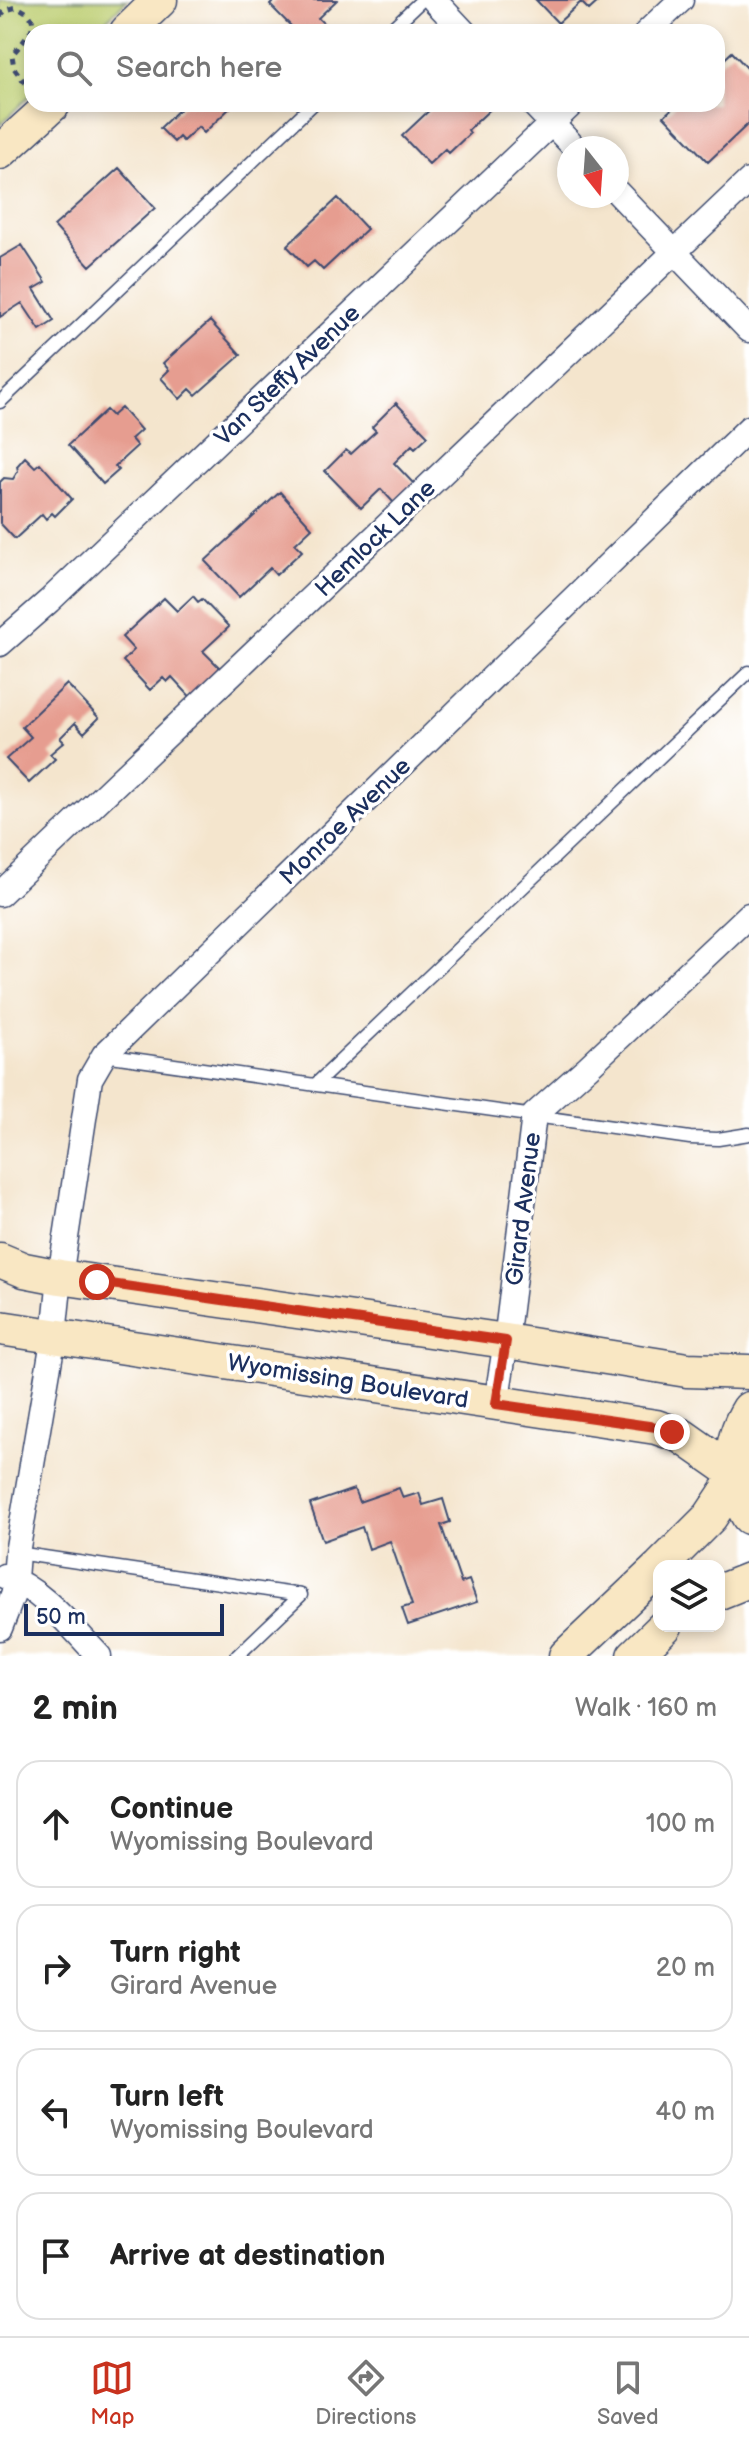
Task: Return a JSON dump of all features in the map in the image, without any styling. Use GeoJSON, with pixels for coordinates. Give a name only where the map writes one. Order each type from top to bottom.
{"type":"FeatureCollection","features":[{"type":"Feature","properties":{"kind":"main road"},"geometry":{"type":"LineString","coordinates":[[135,24],[160,0]]}},
{"type":"Feature","properties":{"kind":"main road"},"geometry":{"type":"LineString","coordinates":[[0,152],[30,112]]}},
{"type":"Feature","properties":{"kind":"main road"},"geometry":{"type":"LineString","coordinates":[[0,1260],[24,1270],[60,1277],[687,1370],[749,1372]]}},
{"type":"Feature","properties":{"kind":"main road","name":"Wyomissing Boulevard"},"geometry":{"type":"LineString","coordinates":[[0,1328],[656,1427],[682,1436],[733,1476]]}},
{"type":"Feature","properties":{"kind":"main road"},"geometry":{"type":"LineString","coordinates":[[749,1409],[734,1444],[733,1476],[749,1517]]}},
{"type":"Feature","properties":{"kind":"main road"},"geometry":{"type":"LineString","coordinates":[[667,1560],[710,1517],[733,1476]]}},
{"type":"Feature","properties":{"kind":"main road"},"geometry":{"type":"LineString","coordinates":[[566,1656],[653,1574]]}},
{"type":"Feature","properties":{"kind":"main road"},"geometry":{"type":"LineString","coordinates":[[725,1590],[749,1580]]}},
{"type":"Feature","properties":{"kind":"main road"},"geometry":{"type":"LineString","coordinates":[[634,1656],[659,1632]]}},
{"type":"Feature","properties":{"kind":"street"},"geometry":{"type":"LineString","coordinates":[[434,0],[456,24]]}},
{"type":"Feature","properties":{"kind":"street"},"geometry":{"type":"LineString","coordinates":[[656,24],[681,0]]}},
{"type":"Feature","properties":{"kind":"street"},"geometry":{"type":"LineString","coordinates":[[541,112],[563,136]]}},
{"type":"Feature","properties":{"kind":"street","name":"Van Steffy Avenue"},"geometry":{"type":"LineString","coordinates":[[0,644],[563,112]]}},
{"type":"Feature","properties":{"kind":"street","name":"Hemlock Lane"},"geometry":{"type":"LineString","coordinates":[[0,894],[749,181]]}},
{"type":"Feature","properties":{"kind":"street"},"geometry":{"type":"LineString","coordinates":[[629,204],[749,330]]}},
{"type":"Feature","properties":{"kind":"street","name":"Monroe Avenue"},"geometry":{"type":"LineString","coordinates":[[0,1628],[14,1592],[8,1577],[17,1553],[54,1335],[90,1079],[104,1055],[749,428]]}},
{"type":"Feature","properties":{"kind":"street","name":"Girard Avenue"},"geometry":{"type":"LineString","coordinates":[[496,1404],[534,1115],[749,915]]}},
{"type":"Feature","properties":{"kind":"street"},"geometry":{"type":"LineString","coordinates":[[8,1577],[63,1618],[99,1656]]}},
{"type":"Feature","properties":{"kind":"lane"},"geometry":{"type":"LineString","coordinates":[[396,24],[422,0]]}},
{"type":"Feature","properties":{"kind":"lane"},"geometry":{"type":"LineString","coordinates":[[0,402],[305,112]]}},
{"type":"Feature","properties":{"kind":"lane"},"geometry":{"type":"LineString","coordinates":[[316,1084],[749,672]]}},
{"type":"Feature","properties":{"kind":"lane"},"geometry":{"type":"LineString","coordinates":[[104,1055],[690,1138],[718,1139],[749,1134]]}},
{"type":"Feature","properties":{"kind":"lane"},"geometry":{"type":"LineString","coordinates":[[17,1553],[301,1595],[237,1656]]}},
{"type":"Feature","properties":{"kind":"path"},"geometry":{"type":"LineString","coordinates":[[0,16],[6,10],[17,7],[28,13],[32,24]]}},
{"type":"Feature","properties":{"kind":"path"},"geometry":{"type":"LineString","coordinates":[[24,40],[12,55],[14,68],[24,80]]}},
{"type":"Feature","properties":{"kind":"green space"},"geometry":{"type":"Polygon","coordinates":[[[0,0],[127,0],[102,24],[24,24],[24,101],[0,125],[0,0]]]}},
{"type":"Feature","properties":{"kind":"building"},"geometry":{"type":"Polygon","coordinates":[[[275,0],[337,0],[318,18],[324,24],[289,24],[270,5],[275,0]]]}},
{"type":"Feature","properties":{"kind":"building"},"geometry":{"type":"Polygon","coordinates":[[[536,0],[600,0],[589,10],[581,2],[558,23],[536,0]]]}},
{"type":"Feature","properties":{"kind":"building"},"geometry":{"type":"Polygon","coordinates":[[[732,52],[749,70],[749,123],[708,162],[664,116],[668,112],[725,112],[725,59],[732,52]]]}},
{"type":"Feature","properties":{"kind":"building"},"geometry":{"type":"Polygon","coordinates":[[[177,112],[226,112],[204,133],[198,127],[183,141],[179,137],[174,142],[160,128],[177,112]]]}},
{"type":"Feature","properties":{"kind":"building"},"geometry":{"type":"Polygon","coordinates":[[[428,112],[487,112],[449,153],[445,149],[429,164],[402,136],[428,112]]]}},
{"type":"Feature","properties":{"kind":"building"},"geometry":{"type":"Polygon","coordinates":[[[119,168],[155,208],[90,266],[54,226],[119,168]]]}},
{"type":"Feature","properties":{"kind":"building"},"geometry":{"type":"Polygon","coordinates":[[[338,198],[367,229],[323,270],[314,261],[307,267],[287,246],[338,198]]]}},
{"type":"Feature","properties":{"kind":"building"},"geometry":{"type":"Polygon","coordinates":[[[22,245],[46,282],[34,289],[54,321],[40,330],[22,303],[0,317],[0,258],[22,245]]]}},
{"type":"Feature","properties":{"kind":"building"},"geometry":{"type":"Polygon","coordinates":[[[210,321],[241,355],[196,395],[190,389],[180,399],[161,378],[169,370],[163,363],[210,321]]]}},
{"type":"Feature","properties":{"kind":"building"},"geometry":{"type":"Polygon","coordinates":[[[396,403],[428,436],[415,448],[412,445],[394,463],[414,484],[394,503],[381,489],[361,508],[325,471],[346,450],[351,454],[376,431],[372,427],[396,403]]]}},
{"type":"Feature","properties":{"kind":"building"},"geometry":{"type":"Polygon","coordinates":[[[121,408],[141,430],[131,439],[137,446],[115,466],[119,470],[103,484],[68,445],[106,410],[112,416],[121,408]]]}},
{"type":"Feature","properties":{"kind":"building"},"geometry":{"type":"Polygon","coordinates":[[[25,457],[35,467],[40,463],[72,499],[55,516],[52,513],[46,519],[42,514],[15,539],[0,523],[0,482],[4,478],[13,479],[18,471],[17,466],[25,457]]]}},
{"type":"Feature","properties":{"kind":"building"},"geometry":{"type":"Polygon","coordinates":[[[280,492],[312,528],[295,544],[302,551],[276,575],[270,568],[239,597],[205,561],[280,492]]]}},
{"type":"Feature","properties":{"kind":"building"},"geometry":{"type":"Polygon","coordinates":[[[193,596],[198,602],[202,599],[229,627],[203,651],[227,675],[197,704],[172,677],[167,682],[163,678],[150,690],[123,661],[134,650],[122,637],[164,598],[177,611],[193,596]]]}},
{"type":"Feature","properties":{"kind":"building"},"geometry":{"type":"Polygon","coordinates":[[[67,684],[99,718],[84,733],[75,723],[60,738],[64,742],[50,754],[55,759],[29,783],[6,759],[31,737],[22,727],[67,684]]]}},
{"type":"Feature","properties":{"kind":"building"},"geometry":{"type":"Polygon","coordinates":[[[399,1488],[403,1498],[419,1493],[423,1505],[443,1499],[450,1522],[441,1525],[461,1583],[469,1580],[477,1602],[408,1625],[402,1608],[412,1605],[390,1541],[369,1549],[362,1527],[323,1541],[310,1504],[354,1489],[359,1502],[399,1488]]]}},
{"type":"Feature","properties":{"kind":"route"},"geometry":{"type":"LineString","coordinates":[[97,1282],[506,1341],[496,1404],[656,1427],[672,1432]]}}]}
